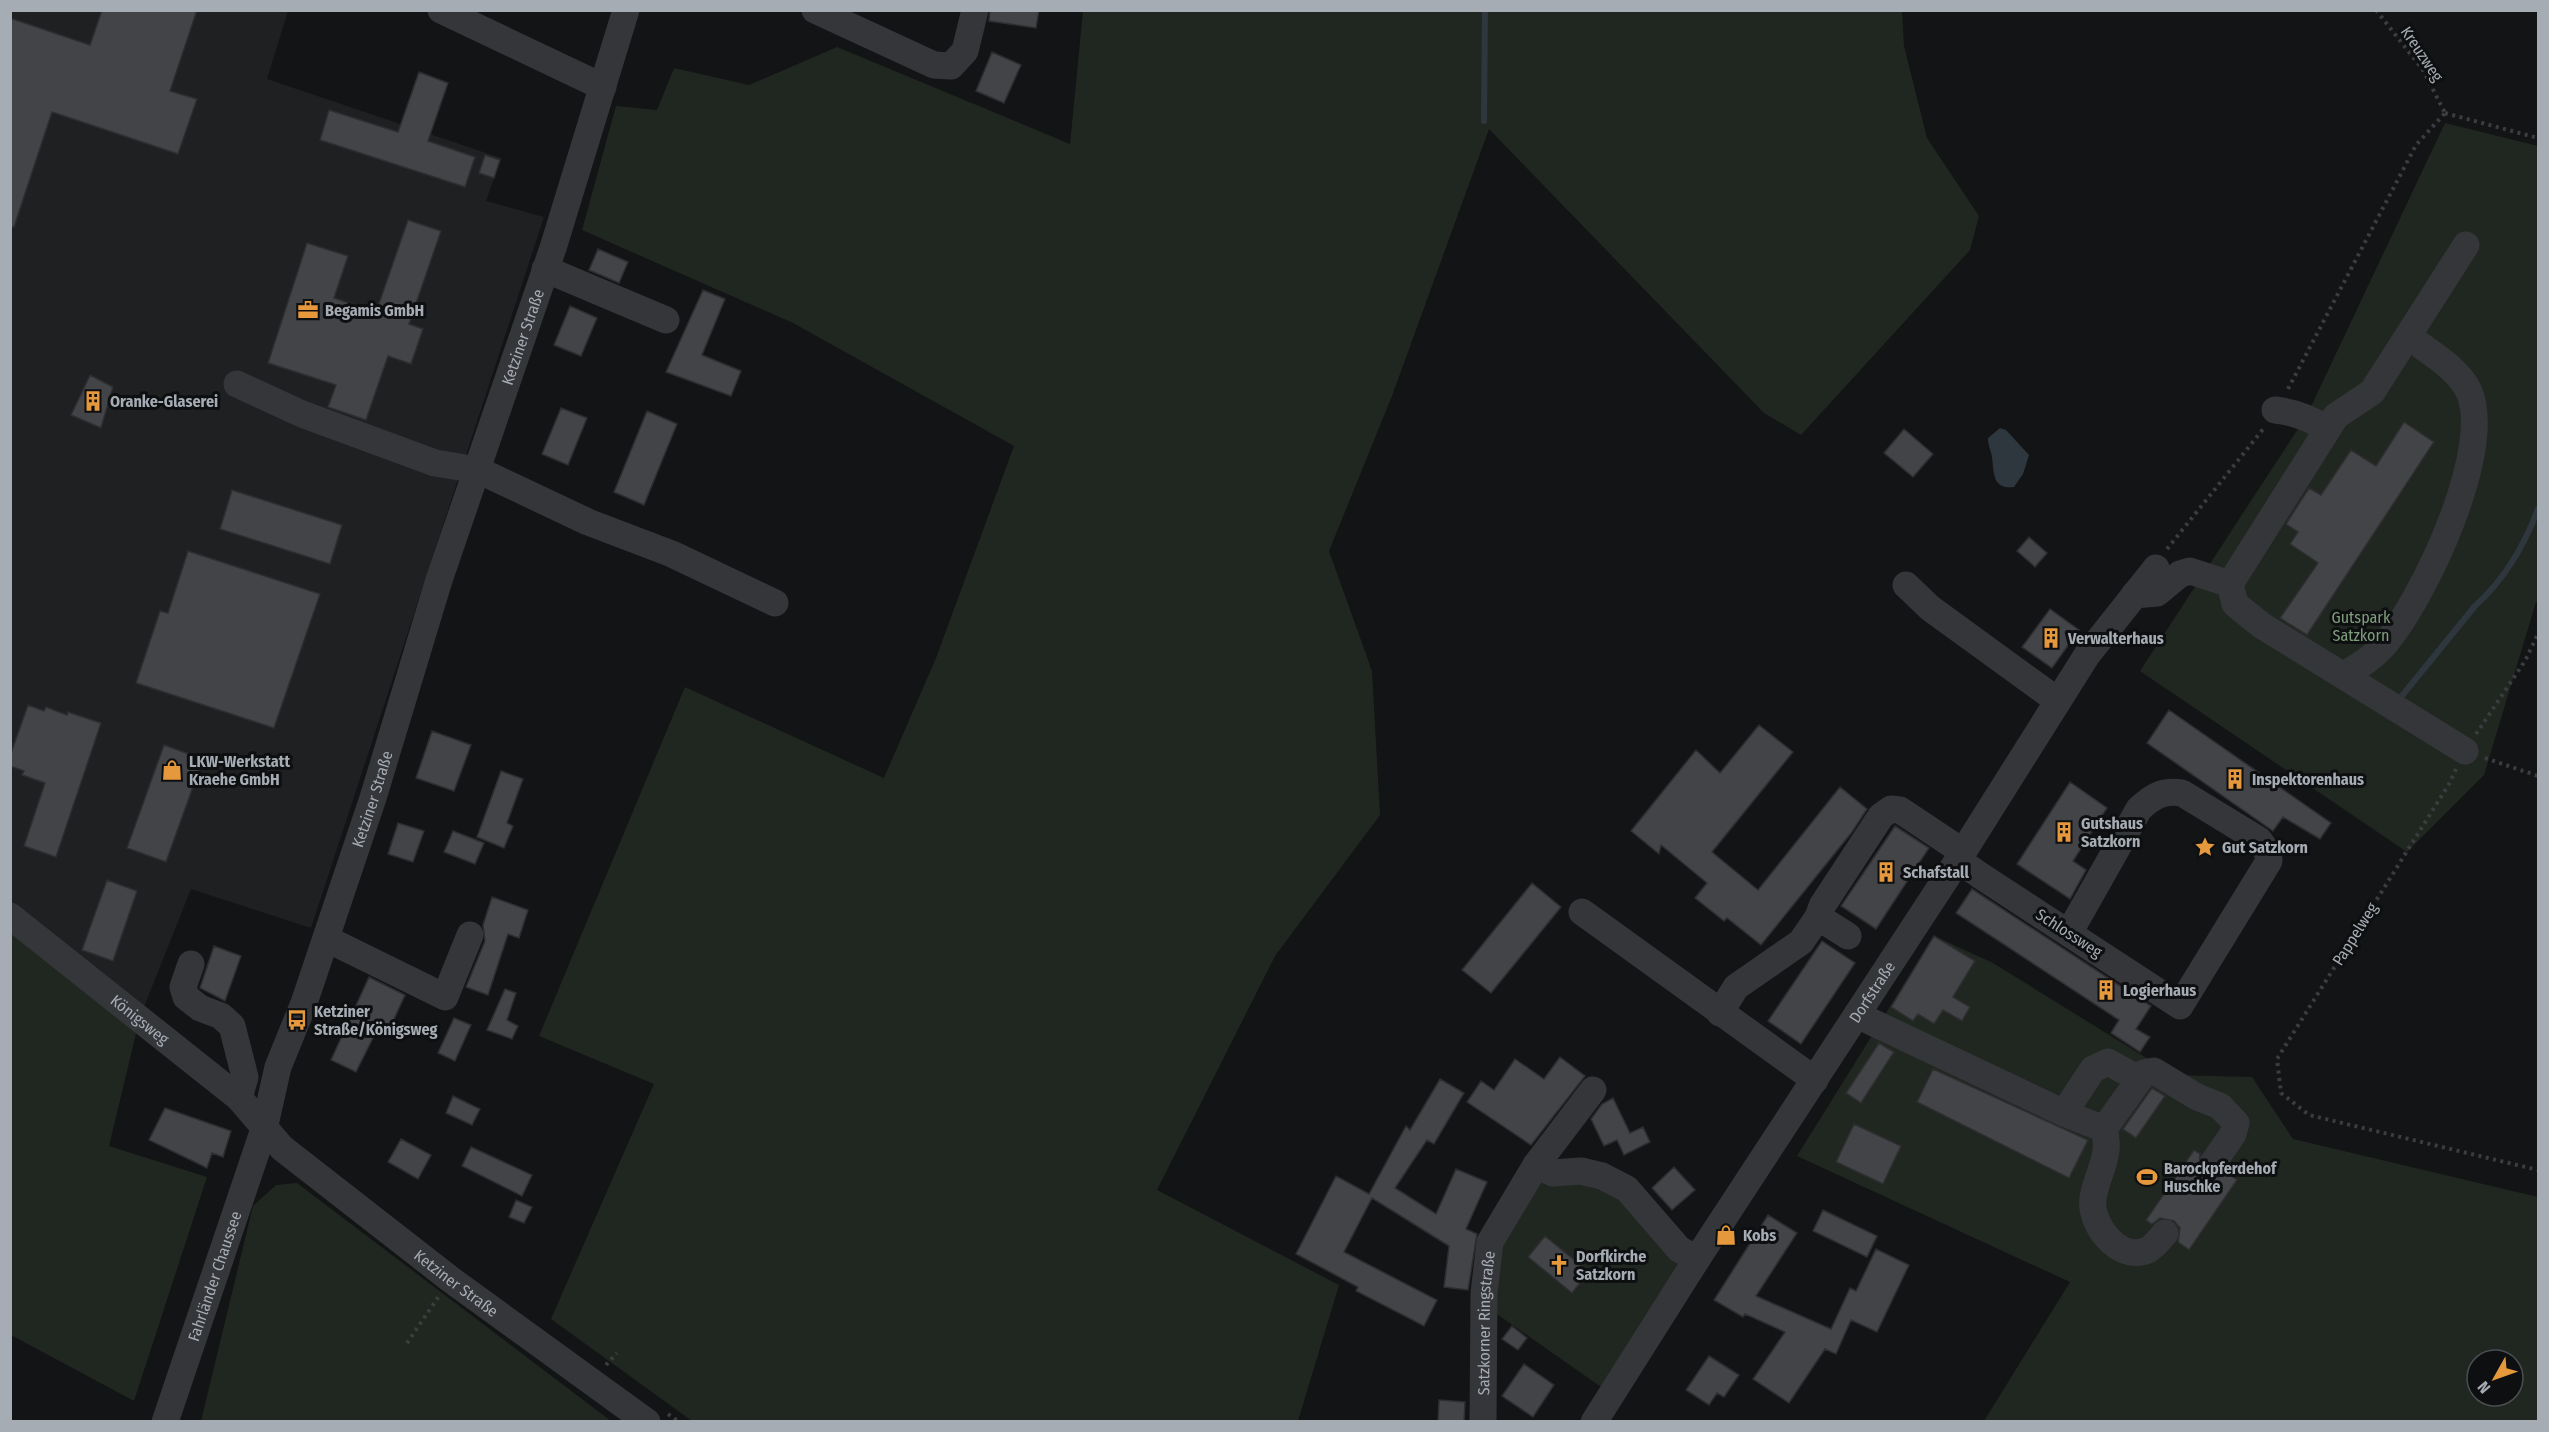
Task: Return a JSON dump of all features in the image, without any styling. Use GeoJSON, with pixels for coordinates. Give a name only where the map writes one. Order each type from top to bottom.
{"type":"FeatureCollection","features":[{"type":"Feature","properties":{"kind":"street"},"geometry":{"type":"LineString","coordinates":[[441,10],[603,87]]}},
{"type":"Feature","properties":{"kind":"street","name":"Ketziner Straße"},"geometry":{"type":"LineString","coordinates":[[626,10],[545,269],[439,580],[327,939],[278,1066],[264,1129],[282,1148],[450,1279],[646,1422]]}},
{"type":"Feature","properties":{"kind":"street"},"geometry":{"type":"LineString","coordinates":[[815,10],[934,65],[951,66],[965,51],[975,10]]}},
{"type":"Feature","properties":{"kind":"street"},"geometry":{"type":"LineString","coordinates":[[2464,751],[2261,625],[2235,604],[2230,584],[2336,416],[2372,392],[2466,245]]}},
{"type":"Feature","properties":{"kind":"street"},"geometry":{"type":"LineString","coordinates":[[545,269],[666,320]]}},
{"type":"Feature","properties":{"kind":"street"},"geometry":{"type":"LineString","coordinates":[[2343,675],[2366,663],[2385,645],[2416,596],[2446,537],[2468,477],[2475,413],[2467,387],[2451,369],[2408,336]]}},
{"type":"Feature","properties":{"kind":"street"},"geometry":{"type":"LineString","coordinates":[[237,384],[302,414],[435,463],[478,470],[588,522],[672,554],[775,603]]}},
{"type":"Feature","properties":{"kind":"street"},"geometry":{"type":"LineString","coordinates":[[2275,410],[2292,412],[2313,420],[2327,429]]}},
{"type":"Feature","properties":{"kind":"street","name":"Dorfstraße"},"geometry":{"type":"LineString","coordinates":[[1594,1422],[1696,1259],[1960,856],[2086,655],[2156,567]]}},
{"type":"Feature","properties":{"kind":"street"},"geometry":{"type":"LineString","coordinates":[[2134,595],[2157,593],[2180,574],[2190,571],[2230,584]]}},
{"type":"Feature","properties":{"kind":"street"},"geometry":{"type":"LineString","coordinates":[[1906,585],[1930,608],[2058,701]]}},
{"type":"Feature","properties":{"kind":"street","name":"Schlossweg"},"geometry":{"type":"LineString","coordinates":[[1818,917],[1822,906],[1881,816],[1891,809],[1900,810],[1960,856],[2069,933],[2180,1006],[2269,861],[2268,853],[2259,840],[2182,793],[2168,791],[2154,796],[2139,809],[2069,933]]}},
{"type":"Feature","properties":{"kind":"street"},"geometry":{"type":"LineString","coordinates":[[1582,912],[1815,1080]]}},
{"type":"Feature","properties":{"kind":"street","name":"Königsweg"},"geometry":{"type":"LineString","coordinates":[[10,916],[239,1098],[264,1129]]}},
{"type":"Feature","properties":{"kind":"street"},"geometry":{"type":"LineString","coordinates":[[1719,1013],[1736,987],[1801,942],[1818,917],[1848,936]]}},
{"type":"Feature","properties":{"kind":"street"},"geometry":{"type":"LineString","coordinates":[[327,939],[445,997],[470,935]]}},
{"type":"Feature","properties":{"kind":"street"},"geometry":{"type":"LineString","coordinates":[[191,964],[183,987],[186,997],[200,1008],[220,1016],[232,1026],[244,1077],[239,1098]]}},
{"type":"Feature","properties":{"kind":"street"},"geometry":{"type":"LineString","coordinates":[[1857,1015],[2064,1113],[2104,1129]]}},
{"type":"Feature","properties":{"kind":"street"},"geometry":{"type":"LineString","coordinates":[[2064,1113],[2093,1069],[2108,1062],[2139,1079]]}},
{"type":"Feature","properties":{"kind":"street"},"geometry":{"type":"LineString","coordinates":[[2104,1129],[2144,1072],[2154,1071],[2197,1097],[2220,1107],[2236,1123],[2233,1134],[2213,1163]]}},
{"type":"Feature","properties":{"kind":"street","name":"Satzkorner Ringstraße"},"geometry":{"type":"LineString","coordinates":[[1483,1422],[1484,1293],[1490,1242],[1536,1165],[1593,1090]]}},
{"type":"Feature","properties":{"kind":"street","name":"Fahrländer Chaussee"},"geometry":{"type":"LineString","coordinates":[[165,1422],[264,1129]]}},
{"type":"Feature","properties":{"kind":"street"},"geometry":{"type":"LineString","coordinates":[[2104,1129],[2107,1140],[2103,1171],[2093,1198],[2094,1216],[2100,1228],[2108,1239],[2125,1250],[2141,1252],[2149,1249],[2165,1233]]}},
{"type":"Feature","properties":{"kind":"street"},"geometry":{"type":"LineString","coordinates":[[1536,1165],[1553,1173],[1581,1171],[1592,1174],[1627,1190],[1679,1249],[1696,1259]]}},
{"type":"Feature","properties":{"kind":"path","name":"Kreuzweg"},"geometry":{"type":"LineString","coordinates":[[2376,10],[2423,70],[2445,113]]}},
{"type":"Feature","properties":{"kind":"path"},"geometry":{"type":"LineString","coordinates":[[2156,567],[2173,539],[2258,435],[2275,410],[2358,260],[2386,200],[2416,145],[2445,113],[2538,138]]}},
{"type":"Feature","properties":{"kind":"path","name":"Pappelweg"},"geometry":{"type":"LineString","coordinates":[[2538,634],[2525,661],[2464,751],[2449,784],[2277,1059],[2281,1093],[2309,1115],[2538,1170]]}},
{"type":"Feature","properties":{"kind":"path"},"geometry":{"type":"LineString","coordinates":[[2464,751],[2538,776]]}},
{"type":"Feature","properties":{"kind":"path"},"geometry":{"type":"LineString","coordinates":[[407,1343],[450,1279]]}},
{"type":"Feature","properties":{"kind":"shaded area"},"geometry":{"type":"Polygon","coordinates":[[[11,11],[288,11],[267,79],[501,158],[486,201],[544,217],[311,928],[191,889],[140,1017],[11,908],[11,11]]]}},
{"type":"Feature","properties":{"kind":"shaded area"},"geometry":{"type":"Polygon","coordinates":[[[2000,428],[2006,430],[2029,455],[2023,474],[2014,487],[2002,486],[1994,474],[1988,438],[2000,428]]]}},
{"type":"Feature","properties":{"kind":"green space"},"geometry":{"type":"Polygon","coordinates":[[[1083,11],[1902,11],[1904,46],[1927,138],[1979,216],[1970,250],[1801,435],[1764,413],[1489,129],[1392,396],[1329,551],[1372,671],[1380,815],[1275,956],[1157,1190],[1339,1285],[1298,1421],[692,1421],[551,1319],[654,1084],[539,1036],[685,687],[884,778],[936,658],[1014,446],[793,323],[582,230],[616,106],[657,110],[674,68],[749,85],[837,47],[1070,144],[1083,11]]]}},
{"type":"Feature","properties":{"kind":"green space","name":"Gutspark Satzkorn"},"geometry":{"type":"Polygon","coordinates":[[[2445,123],[2538,146],[2538,602],[2536,602],[2484,775],[2407,852],[2140,671],[2307,415],[2445,123]]]}},
{"type":"Feature","properties":{"kind":"green space"},"geometry":{"type":"Polygon","coordinates":[[[10,908],[140,1017],[109,1146],[207,1177],[134,1401],[11,1335],[10,908]]]}},
{"type":"Feature","properties":{"kind":"green space","name":"Barockpferdehof Huschke"},"geometry":{"type":"Polygon","coordinates":[[[1934,936],[1993,963],[2174,1075],[2252,1077],[2293,1139],[2538,1197],[2538,1421],[1984,1421],[2070,1282],[1797,1156],[1934,936]]]}},
{"type":"Feature","properties":{"kind":"green space"},"geometry":{"type":"Polygon","coordinates":[[[1535,1177],[1577,1177],[1623,1194],[1682,1261],[1604,1389],[1494,1312],[1498,1246],[1535,1177]]]}},
{"type":"Feature","properties":{"kind":"green space"},"geometry":{"type":"Polygon","coordinates":[[[297,1183],[611,1421],[201,1421],[253,1206],[276,1185],[297,1183]]]}},
{"type":"Feature","properties":{"kind":"building"},"geometry":{"type":"Polygon","coordinates":[[[102,10],[197,10],[170,91],[197,99],[178,154],[52,112],[14,227],[10,226],[10,18],[90,45],[102,10]]]}},
{"type":"Feature","properties":{"kind":"building"},"geometry":{"type":"Polygon","coordinates":[[[990,10],[1039,10],[1036,28],[989,21],[990,10]]]}},
{"type":"Feature","properties":{"kind":"building"},"geometry":{"type":"Polygon","coordinates":[[[992,52],[1021,65],[1004,103],[976,91],[992,52]]]}},
{"type":"Feature","properties":{"kind":"building"},"geometry":{"type":"Polygon","coordinates":[[[419,72],[448,83],[428,141],[475,157],[465,187],[320,140],[329,110],[398,132],[419,72]]]}},
{"type":"Feature","properties":{"kind":"building"},"geometry":{"type":"Polygon","coordinates":[[[485,155],[500,160],[494,178],[479,173],[485,155]]]}},
{"type":"Feature","properties":{"kind":"building"},"geometry":{"type":"Polygon","coordinates":[[[408,220],[441,231],[409,324],[423,329],[411,364],[388,356],[366,420],[328,407],[336,385],[268,363],[307,243],[348,256],[334,298],[376,312],[408,220]]]}},
{"type":"Feature","properties":{"kind":"building"},"geometry":{"type":"Polygon","coordinates":[[[598,249],[628,262],[619,283],[589,270],[598,249]]]}},
{"type":"Feature","properties":{"kind":"building"},"geometry":{"type":"Polygon","coordinates":[[[703,290],[725,299],[702,355],[741,371],[731,396],[666,372],[703,290]]]}},
{"type":"Feature","properties":{"kind":"building"},"geometry":{"type":"Polygon","coordinates":[[[570,306],[597,318],[581,356],[554,345],[570,306]]]}},
{"type":"Feature","properties":{"kind":"building","name":"Oranke-Glaserei"},"geometry":{"type":"Polygon","coordinates":[[[90,375],[113,387],[101,428],[71,415],[90,375]]]}},
{"type":"Feature","properties":{"kind":"building"},"geometry":{"type":"Polygon","coordinates":[[[561,408],[587,418],[568,465],[542,454],[561,408]]]}},
{"type":"Feature","properties":{"kind":"building"},"geometry":{"type":"Polygon","coordinates":[[[647,411],[677,424],[644,505],[614,492],[647,411]]]}},
{"type":"Feature","properties":{"kind":"building"},"geometry":{"type":"Polygon","coordinates":[[[2404,422],[2434,442],[2307,635],[2280,618],[2318,563],[2290,544],[2298,532],[2286,524],[2309,488],[2321,495],[2351,450],[2376,466],[2404,422]]]}},
{"type":"Feature","properties":{"kind":"building"},"geometry":{"type":"Polygon","coordinates":[[[1904,429],[1933,454],[1913,477],[1884,453],[1904,429]]]}},
{"type":"Feature","properties":{"kind":"building"},"geometry":{"type":"Polygon","coordinates":[[[232,490],[342,525],[330,564],[220,529],[232,490]]]}},
{"type":"Feature","properties":{"kind":"building"},"geometry":{"type":"Polygon","coordinates":[[[2029,537],[2047,553],[2035,567],[2017,551],[2029,537]]]}},
{"type":"Feature","properties":{"kind":"building"},"geometry":{"type":"Polygon","coordinates":[[[188,551],[320,594],[274,728],[136,683],[160,611],[168,613],[188,551]]]}},
{"type":"Feature","properties":{"kind":"building","name":"Verwalterhaus"},"geometry":{"type":"Polygon","coordinates":[[[2050,609],[2079,630],[2052,668],[2022,647],[2050,609]]]}},
{"type":"Feature","properties":{"kind":"building"},"geometry":{"type":"Polygon","coordinates":[[[28,705],[44,711],[46,707],[67,715],[68,712],[101,723],[56,857],[24,846],[45,783],[22,775],[24,771],[10,766],[10,756],[28,705]]]}},
{"type":"Feature","properties":{"kind":"building","name":"Inspektorenhaus"},"geometry":{"type":"Polygon","coordinates":[[[2169,710],[2331,823],[2320,839],[2283,817],[2273,831],[2147,743],[2169,710]]]}},
{"type":"Feature","properties":{"kind":"building"},"geometry":{"type":"Polygon","coordinates":[[[1759,725],[1793,752],[1712,852],[1758,890],[1840,787],[1867,809],[1852,832],[1761,945],[1727,918],[1724,921],[1695,898],[1707,883],[1661,845],[1659,854],[1631,831],[1696,750],[1720,773],[1759,725]]]}},
{"type":"Feature","properties":{"kind":"building"},"geometry":{"type":"Polygon","coordinates":[[[432,731],[471,745],[454,791],[416,778],[432,731]]]}},
{"type":"Feature","properties":{"kind":"building"},"geometry":{"type":"Polygon","coordinates":[[[164,745],[203,759],[166,862],[127,848],[164,745]]]}},
{"type":"Feature","properties":{"kind":"building"},"geometry":{"type":"Polygon","coordinates":[[[501,771],[523,779],[507,823],[513,826],[504,848],[477,837],[501,771]]]}},
{"type":"Feature","properties":{"kind":"building","name":"Gutshaus Satzkorn"},"geometry":{"type":"Polygon","coordinates":[[[2070,782],[2107,808],[2073,861],[2086,870],[2070,899],[2017,864],[2070,782]]]}},
{"type":"Feature","properties":{"kind":"building"},"geometry":{"type":"Polygon","coordinates":[[[398,823],[424,831],[413,862],[388,854],[398,823]]]}},
{"type":"Feature","properties":{"kind":"building","name":"Schafstall"},"geometry":{"type":"Polygon","coordinates":[[[1895,826],[1929,848],[1876,929],[1841,906],[1895,826]]]}},
{"type":"Feature","properties":{"kind":"building"},"geometry":{"type":"Polygon","coordinates":[[[453,831],[484,843],[475,864],[444,852],[453,831]]]}},
{"type":"Feature","properties":{"kind":"building"},"geometry":{"type":"Polygon","coordinates":[[[107,880],[137,891],[113,961],[82,950],[107,880]]]}},
{"type":"Feature","properties":{"kind":"building"},"geometry":{"type":"Polygon","coordinates":[[[1532,883],[1561,907],[1491,993],[1462,970],[1532,883]]]}},
{"type":"Feature","properties":{"kind":"building","name":"Logierhaus"},"geometry":{"type":"Polygon","coordinates":[[[1972,889],[2151,1006],[2136,1029],[2150,1037],[2140,1052],[2111,1033],[2119,1020],[1956,913],[1972,889]]]}},
{"type":"Feature","properties":{"kind":"building"},"geometry":{"type":"Polygon","coordinates":[[[492,897],[528,910],[519,938],[508,934],[488,995],[466,987],[485,941],[483,925],[492,897]]]}},
{"type":"Feature","properties":{"kind":"building"},"geometry":{"type":"Polygon","coordinates":[[[1934,936],[1975,961],[1953,997],[1970,1007],[1962,1021],[1943,1010],[1934,1024],[1918,1014],[1913,1021],[1891,1007],[1934,936]]]}},
{"type":"Feature","properties":{"kind":"building"},"geometry":{"type":"Polygon","coordinates":[[[1822,941],[1855,963],[1801,1044],[1768,1021],[1822,941]]]}},
{"type":"Feature","properties":{"kind":"building"},"geometry":{"type":"Polygon","coordinates":[[[214,946],[241,956],[225,1001],[200,988],[214,946]]]}},
{"type":"Feature","properties":{"kind":"building"},"geometry":{"type":"Polygon","coordinates":[[[369,977],[405,995],[390,1028],[380,1024],[356,1072],[331,1060],[369,977]]]}},
{"type":"Feature","properties":{"kind":"building"},"geometry":{"type":"Polygon","coordinates":[[[505,989],[516,993],[507,1020],[518,1026],[512,1039],[487,1030],[505,989]]]}},
{"type":"Feature","properties":{"kind":"building"},"geometry":{"type":"Polygon","coordinates":[[[454,1018],[471,1025],[455,1061],[438,1053],[454,1018]]]}},
{"type":"Feature","properties":{"kind":"building"},"geometry":{"type":"Polygon","coordinates":[[[1879,1043],[1894,1052],[1861,1103],[1846,1093],[1879,1043]]]}},
{"type":"Feature","properties":{"kind":"building"},"geometry":{"type":"Polygon","coordinates":[[[1560,1057],[1585,1076],[1531,1145],[1467,1102],[1481,1081],[1494,1090],[1515,1059],[1544,1079],[1560,1057]]]}},
{"type":"Feature","properties":{"kind":"building"},"geometry":{"type":"Polygon","coordinates":[[[1933,1069],[2088,1140],[2069,1178],[1917,1102],[1933,1069]]]}},
{"type":"Feature","properties":{"kind":"building"},"geometry":{"type":"Polygon","coordinates":[[[1440,1079],[1464,1093],[1434,1144],[1427,1140],[1395,1188],[1436,1214],[1456,1169],[1487,1182],[1466,1229],[1477,1234],[1468,1290],[1444,1287],[1449,1246],[1372,1198],[1344,1252],[1437,1300],[1424,1326],[1356,1291],[1358,1287],[1296,1254],[1336,1176],[1369,1194],[1406,1126],[1410,1130],[1440,1079]]]}},
{"type":"Feature","properties":{"kind":"building"},"geometry":{"type":"Polygon","coordinates":[[[2152,1088],[2165,1096],[2136,1138],[2123,1129],[2152,1088]]]}},
{"type":"Feature","properties":{"kind":"building"},"geometry":{"type":"Polygon","coordinates":[[[453,1096],[480,1109],[472,1125],[446,1113],[453,1096]]]}},
{"type":"Feature","properties":{"kind":"building"},"geometry":{"type":"Polygon","coordinates":[[[1613,1098],[1630,1133],[1643,1127],[1650,1142],[1624,1155],[1617,1140],[1604,1146],[1591,1119],[1602,1104],[1613,1098]]]}},
{"type":"Feature","properties":{"kind":"building"},"geometry":{"type":"Polygon","coordinates":[[[165,1108],[231,1131],[223,1157],[212,1153],[207,1168],[149,1140],[165,1108]]]}},
{"type":"Feature","properties":{"kind":"building"},"geometry":{"type":"Polygon","coordinates":[[[1854,1124],[1901,1146],[1883,1184],[1836,1162],[1854,1124]]]}},
{"type":"Feature","properties":{"kind":"building"},"geometry":{"type":"Polygon","coordinates":[[[401,1139],[431,1155],[418,1179],[388,1162],[401,1139]]]}},
{"type":"Feature","properties":{"kind":"building"},"geometry":{"type":"Polygon","coordinates":[[[471,1147],[532,1175],[522,1196],[462,1166],[471,1147]]]}},
{"type":"Feature","properties":{"kind":"building"},"geometry":{"type":"Polygon","coordinates":[[[2194,1150],[2200,1154],[2199,1169],[2205,1176],[2219,1177],[2226,1172],[2237,1180],[2189,1250],[2178,1242],[2180,1228],[2174,1221],[2160,1218],[2152,1224],[2146,1220],[2194,1150]]]}},
{"type":"Feature","properties":{"kind":"building"},"geometry":{"type":"Polygon","coordinates":[[[1674,1167],[1695,1190],[1672,1210],[1652,1188],[1674,1167]]]}},
{"type":"Feature","properties":{"kind":"building"},"geometry":{"type":"Polygon","coordinates":[[[516,1200],[532,1207],[524,1223],[509,1217],[516,1200]]]}},
{"type":"Feature","properties":{"kind":"building"},"geometry":{"type":"Polygon","coordinates":[[[1823,1210],[1877,1236],[1867,1257],[1813,1231],[1823,1210]]]}},
{"type":"Feature","properties":{"kind":"building"},"geometry":{"type":"Polygon","coordinates":[[[1768,1215],[1797,1233],[1756,1296],[1831,1329],[1850,1288],[1856,1291],[1876,1249],[1909,1265],[1877,1332],[1851,1320],[1836,1354],[1825,1349],[1789,1403],[1753,1379],[1785,1332],[1745,1314],[1743,1317],[1714,1300],[1768,1215]]]}},
{"type":"Feature","properties":{"kind":"building","name":"Dorfkirche Satzkorn"},"geometry":{"type":"Polygon","coordinates":[[[1545,1236],[1589,1272],[1572,1293],[1528,1257],[1545,1236]]]}},
{"type":"Feature","properties":{"kind":"building"},"geometry":{"type":"Polygon","coordinates":[[[1512,1326],[1527,1338],[1518,1350],[1502,1339],[1512,1326]]]}},
{"type":"Feature","properties":{"kind":"building"},"geometry":{"type":"Polygon","coordinates":[[[1709,1356],[1739,1375],[1724,1397],[1717,1393],[1709,1405],[1686,1390],[1709,1356]]]}},
{"type":"Feature","properties":{"kind":"building"},"geometry":{"type":"Polygon","coordinates":[[[1524,1364],[1554,1385],[1533,1417],[1502,1396],[1524,1364]]]}},
{"type":"Feature","properties":{"kind":"building"},"geometry":{"type":"Polygon","coordinates":[[[1439,1400],[1465,1402],[1464,1422],[1438,1422],[1439,1400]]]}},
{"type":"Feature","properties":{"kind":"waterway"},"geometry":{"type":"LineString","coordinates":[[1484,121],[1485,10]]}},
{"type":"Feature","properties":{"kind":"waterway"},"geometry":{"type":"LineString","coordinates":[[2401,697],[2504,573],[2527,535],[2538,509]]}},
{"type":"Feature","properties":{"kind":"place","name":"Begamis GmbH"},"geometry":{"type":"Point","coordinates":[308,310]}},
{"type":"Feature","properties":{"kind":"place","name":"Oranke-Glaserei"},"geometry":{"type":"Point","coordinates":[93,401]}},
{"type":"Feature","properties":{"kind":"place","name":"Verwalterhaus"},"geometry":{"type":"Point","coordinates":[2051,638]}},
{"type":"Feature","properties":{"kind":"place","name":"LKW-Werkstatt Kraehe GmbH"},"geometry":{"type":"Point","coordinates":[172,770]}},
{"type":"Feature","properties":{"kind":"place","name":"Inspektorenhaus"},"geometry":{"type":"Point","coordinates":[2235,779]}},
{"type":"Feature","properties":{"kind":"place","name":"Gutshaus Satzkorn"},"geometry":{"type":"Point","coordinates":[2064,832]}},
{"type":"Feature","properties":{"kind":"place","name":"Gut Satzkorn"},"geometry":{"type":"Point","coordinates":[2205,847]}},
{"type":"Feature","properties":{"kind":"place","name":"Schafstall"},"geometry":{"type":"Point","coordinates":[1886,872]}},
{"type":"Feature","properties":{"kind":"place","name":"Logierhaus"},"geometry":{"type":"Point","coordinates":[2106,990]}},
{"type":"Feature","properties":{"kind":"place","name":"Ketziner Straße/Königsweg"},"geometry":{"type":"Point","coordinates":[297,1020]}},
{"type":"Feature","properties":{"kind":"place","name":"Barockpferdehof Huschke"},"geometry":{"type":"Point","coordinates":[2147,1177]}},
{"type":"Feature","properties":{"kind":"place","name":"Kobs"},"geometry":{"type":"Point","coordinates":[1726,1235]}},
{"type":"Feature","properties":{"kind":"place","name":"Dorfkirche Satzkorn"},"geometry":{"type":"Point","coordinates":[1559,1265]}}]}
